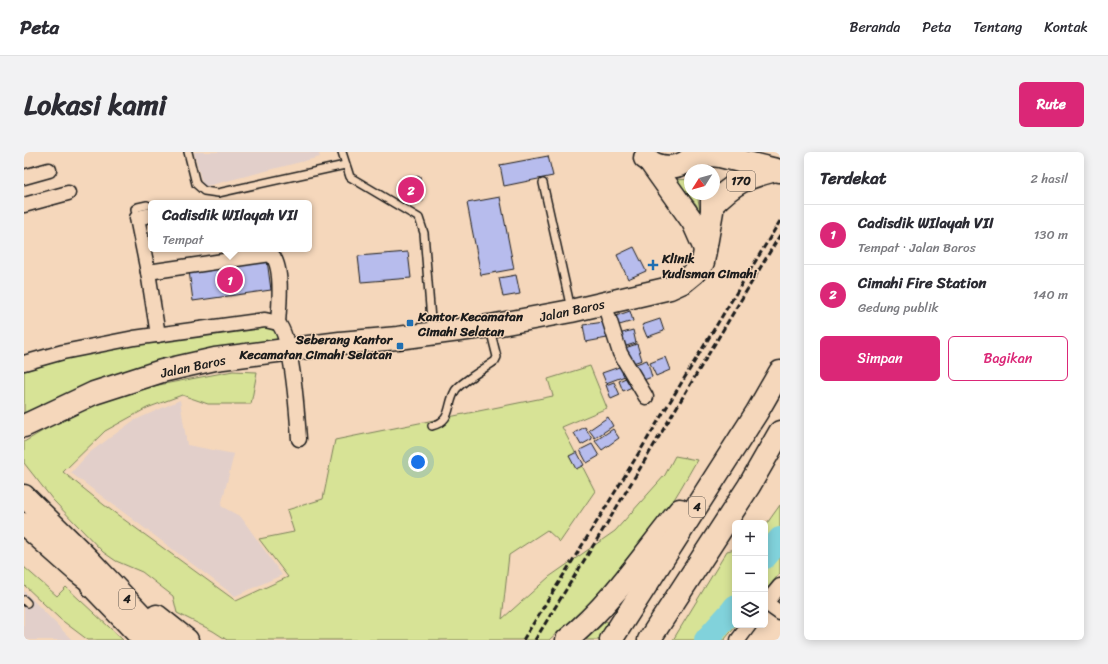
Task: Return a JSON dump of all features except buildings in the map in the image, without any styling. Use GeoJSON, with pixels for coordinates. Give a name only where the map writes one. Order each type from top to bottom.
{"type":"FeatureCollection","features":[{"type":"Feature","properties":{"kind":"main road","name":"170"},"geometry":{"type":"LineString","coordinates":[[646,157],[659,166],[667,168],[675,167],[711,155],[778,171]]}},
{"type":"Feature","properties":{"kind":"main road","name":"170"},"geometry":{"type":"LineString","coordinates":[[646,157],[693,222],[705,249]]}},
{"type":"Feature","properties":{"kind":"main road","name":"170"},"geometry":{"type":"LineString","coordinates":[[720,194],[750,177],[778,171]]}},
{"type":"Feature","properties":{"kind":"main road","name":"Jalan Baros"},"geometry":{"type":"LineString","coordinates":[[24,426],[94,393],[162,372],[215,359],[288,349],[490,326],[571,311],[656,292],[683,282],[694,273],[703,262],[712,200]]}},
{"type":"Feature","properties":{"kind":"main road","name":"4"},"geometry":{"type":"LineString","coordinates":[[611,640],[757,412],[780,372]]}},
{"type":"Feature","properties":{"kind":"main road"},"geometry":{"type":"LineString","coordinates":[[567,640],[594,616],[613,595],[757,412]]}},
{"type":"Feature","properties":{"kind":"main road"},"geometry":{"type":"LineString","coordinates":[[649,640],[748,486],[780,432]]}},
{"type":"Feature","properties":{"kind":"main road","name":"4"},"geometry":{"type":"LineString","coordinates":[[24,496],[83,565],[164,640]]}},
{"type":"Feature","properties":{"kind":"main road","name":"4"},"geometry":{"type":"LineString","coordinates":[[24,524],[83,565]]}},
{"type":"Feature","properties":{"kind":"main road"},"geometry":{"type":"LineString","coordinates":[[83,565],[144,640]]}},
{"type":"Feature","properties":{"kind":"main road"},"geometry":{"type":"LineString","coordinates":[[83,565],[187,640]]}},
{"type":"Feature","properties":{"kind":"street"},"geometry":{"type":"LineString","coordinates":[[24,177],[49,170]]}},
{"type":"Feature","properties":{"kind":"street"},"geometry":{"type":"LineString","coordinates":[[24,205],[68,193]]}},
{"type":"Feature","properties":{"kind":"street"},"geometry":{"type":"LineString","coordinates":[[145,213],[148,272],[158,335]]}},
{"type":"Feature","properties":{"kind":"street"},"geometry":{"type":"LineString","coordinates":[[148,272],[271,254],[275,258],[280,283],[278,323],[283,330],[296,390],[300,439]]}},
{"type":"Feature","properties":{"kind":"street"},"geometry":{"type":"LineString","coordinates":[[604,303],[620,354],[646,397]]}},
{"type":"Feature","properties":{"kind":"street"},"geometry":{"type":"LineString","coordinates":[[24,363],[63,352],[134,338],[266,320],[278,323]]}},
{"type":"Feature","properties":{"kind":"street"},"geometry":{"type":"LineString","coordinates":[[768,600],[780,586]]}},
{"type":"Feature","properties":{"kind":"street"},"geometry":{"type":"LineString","coordinates":[[768,606],[780,613]]}},
{"type":"Feature","properties":{"kind":"street"},"geometry":{"type":"LineString","coordinates":[[738,640],[747,628]]}},
{"type":"Feature","properties":{"kind":"lane"},"geometry":{"type":"LineString","coordinates":[[188,152],[196,184],[204,191],[218,193],[346,165]]}},
{"type":"Feature","properties":{"kind":"lane"},"geometry":{"type":"LineString","coordinates":[[342,152],[350,177],[420,218],[424,233],[432,333]]}},
{"type":"Feature","properties":{"kind":"lane"},"geometry":{"type":"LineString","coordinates":[[543,183],[571,311]]}},
{"type":"Feature","properties":{"kind":"lane"},"geometry":{"type":"LineString","coordinates":[[432,426],[440,424],[445,420],[455,390],[497,358],[490,326]]}},
{"type":"Feature","properties":{"kind":"shaded area"},"geometry":{"type":"Polygon","coordinates":[[[194,152],[318,152],[320,157],[203,187],[194,152]]]}},
{"type":"Feature","properties":{"kind":"shaded area"},"geometry":{"type":"Polygon","coordinates":[[[180,400],[187,445],[234,454],[221,506],[241,517],[282,575],[235,596],[71,473],[89,453],[133,421],[180,400]]]}},
{"type":"Feature","properties":{"kind":"shaded area"},"geometry":{"type":"Polygon","coordinates":[[[24,591],[72,640],[24,640],[24,591]]]}},
{"type":"Feature","properties":{"kind":"green space"},"geometry":{"type":"Polygon","coordinates":[[[684,179],[684,190],[676,180],[684,179]]]}},
{"type":"Feature","properties":{"kind":"green space"},"geometry":{"type":"Polygon","coordinates":[[[693,200],[698,200],[701,216],[693,200]]]}},
{"type":"Feature","properties":{"kind":"green space"},"geometry":{"type":"Polygon","coordinates":[[[265,327],[275,331],[279,342],[98,381],[24,414],[24,371],[107,347],[265,327]]]}},
{"type":"Feature","properties":{"kind":"green space"},"geometry":{"type":"Polygon","coordinates":[[[590,366],[607,408],[562,427],[595,491],[560,542],[547,530],[509,555],[502,619],[549,577],[615,531],[665,475],[675,456],[697,460],[662,519],[642,547],[603,590],[549,640],[227,640],[213,631],[177,613],[173,596],[142,572],[116,561],[103,552],[53,500],[24,463],[24,442],[88,404],[148,387],[233,371],[257,372],[251,404],[208,404],[182,395],[147,408],[105,431],[63,472],[104,505],[236,601],[288,577],[259,539],[294,532],[287,510],[323,499],[335,440],[553,396],[548,379],[590,366]]]}},
{"type":"Feature","properties":{"kind":"green space"},"geometry":{"type":"Polygon","coordinates":[[[780,505],[780,573],[768,587],[768,556],[768,522],[780,505]]]}},
{"type":"Feature","properties":{"kind":"green space"},"geometry":{"type":"Polygon","coordinates":[[[732,550],[732,628],[734,628],[724,640],[673,640],[727,551],[732,550]]]}},
{"type":"Feature","properties":{"kind":"green space"},"geometry":{"type":"Polygon","coordinates":[[[24,567],[57,596],[66,587],[123,640],[88,640],[60,619],[24,585],[24,567]]]}},
{"type":"Feature","properties":{"kind":"green space"},"geometry":{"type":"Polygon","coordinates":[[[606,621],[610,623],[600,640],[586,640],[606,621]]]}},
{"type":"Feature","properties":{"kind":"waterway"},"geometry":{"type":"LineString","coordinates":[[766,556],[780,539]]}},
{"type":"Feature","properties":{"kind":"waterway"},"geometry":{"type":"LineString","coordinates":[[706,640],[732,611]]}},
{"type":"Feature","properties":{"kind":"railway"},"geometry":{"type":"LineString","coordinates":[[523,640],[780,221]]}},
{"type":"Feature","properties":{"kind":"railway"},"geometry":{"type":"LineString","coordinates":[[535,640],[609,520],[780,235]]}},
{"type":"Feature","properties":{"kind":"place","name":"Cimahi Fire Station"},"geometry":{"type":"Point","coordinates":[411,190]}},
{"type":"Feature","properties":{"kind":"place","name":"Klinik Yudisman Cimahi"},"geometry":{"type":"Point","coordinates":[653,265]}},
{"type":"Feature","properties":{"kind":"place","name":"Cadisdik WIlayah VII"},"geometry":{"type":"Point","coordinates":[230,280]}},
{"type":"Feature","properties":{"kind":"place","name":"Kantor Kecamatan Cimahi Selatan"},"geometry":{"type":"Point","coordinates":[410,323]}},
{"type":"Feature","properties":{"kind":"place","name":"Seberang Kantor Kecamatan Cimahi Selatan"},"geometry":{"type":"Point","coordinates":[400,346]}}]}
